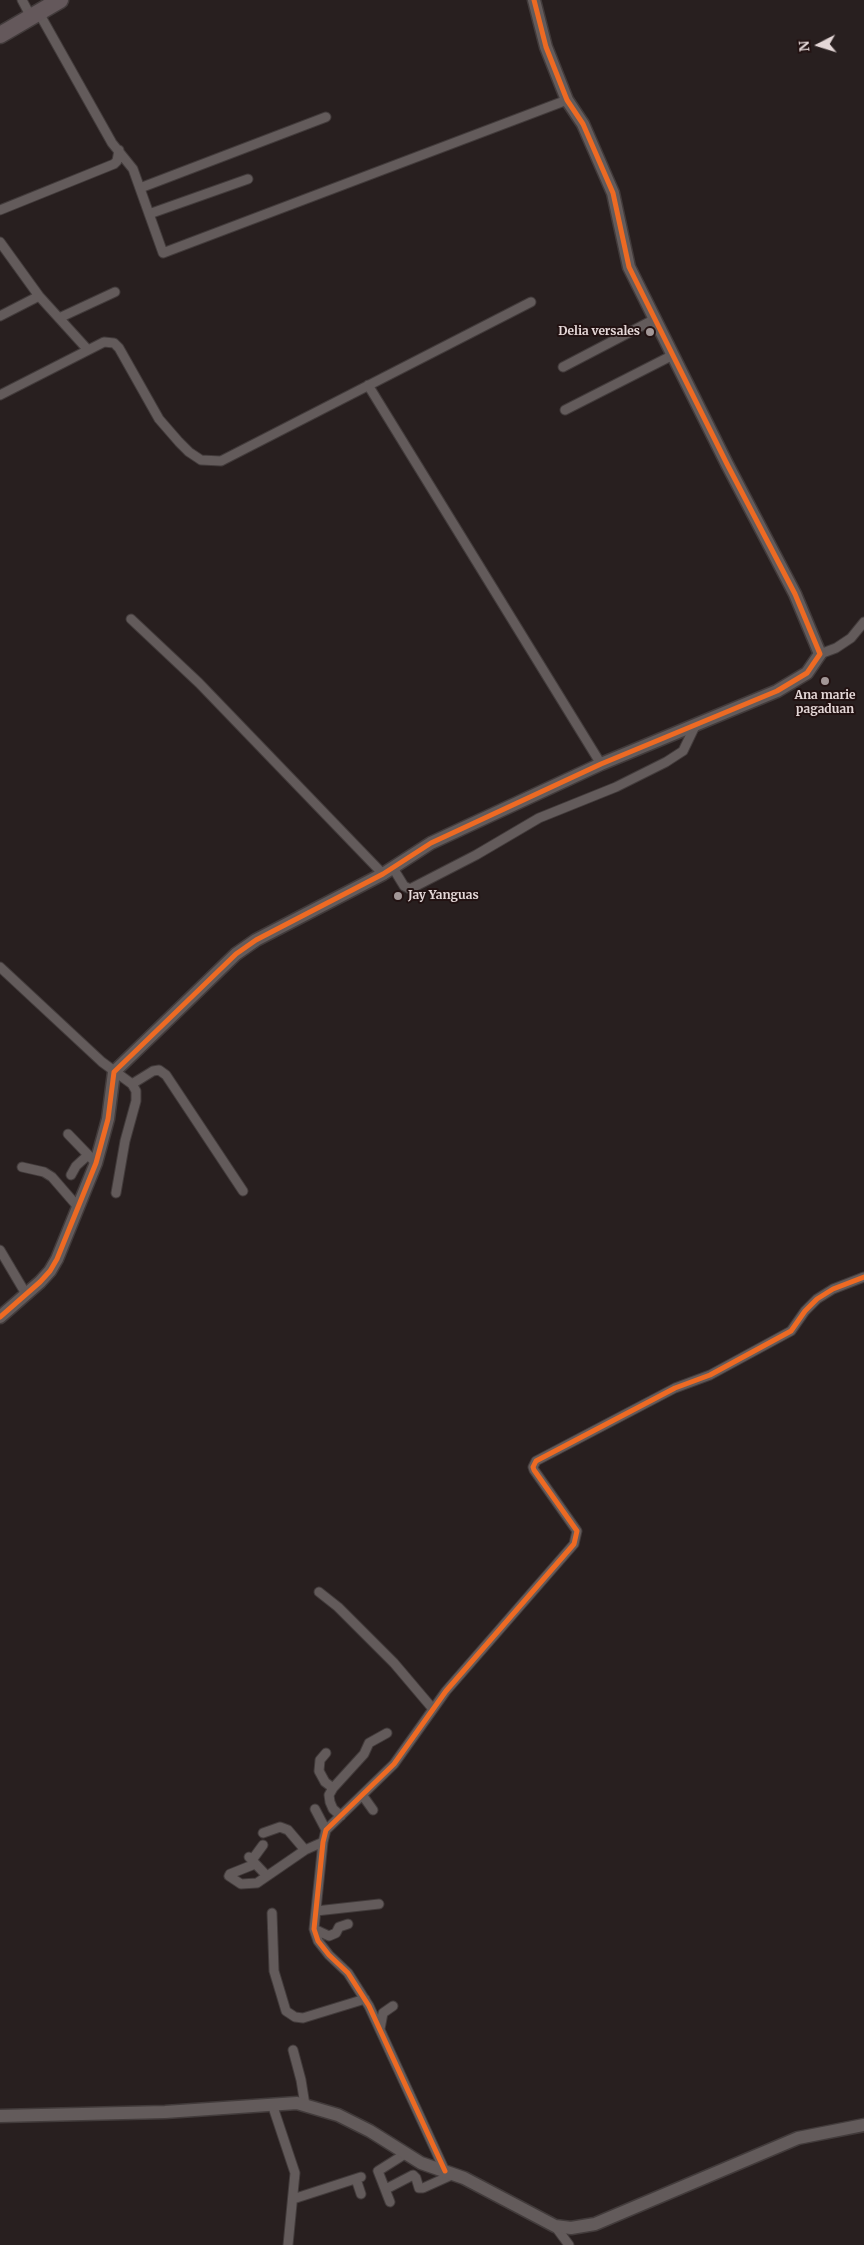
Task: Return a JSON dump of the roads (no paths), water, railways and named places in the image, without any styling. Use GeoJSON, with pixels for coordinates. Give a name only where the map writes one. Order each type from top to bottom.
{"type":"FeatureCollection","features":[{"type":"Feature","properties":{"kind":"highway"},"geometry":{"type":"LineString","coordinates":[[0,35],[60,0]]}},
{"type":"Feature","properties":{"kind":"street"},"geometry":{"type":"LineString","coordinates":[[22,0],[35,15],[112,142],[134,169],[163,254],[168,254],[356,179],[567,100]]}},
{"type":"Feature","properties":{"kind":"street"},"geometry":{"type":"LineString","coordinates":[[534,0],[546,47],[567,100],[583,124],[613,194],[629,266],[727,464],[795,594],[820,654]]}},
{"type":"Feature","properties":{"kind":"street"},"geometry":{"type":"LineString","coordinates":[[140,188],[326,117]]}},
{"type":"Feature","properties":{"kind":"street"},"geometry":{"type":"LineString","coordinates":[[0,210],[114,164],[117,161],[119,150]]}},
{"type":"Feature","properties":{"kind":"street"},"geometry":{"type":"LineString","coordinates":[[149,214],[248,179]]}},
{"type":"Feature","properties":{"kind":"street"},"geometry":{"type":"LineString","coordinates":[[0,242],[39,296],[88,350]]}},
{"type":"Feature","properties":{"kind":"street"},"geometry":{"type":"LineString","coordinates":[[59,318],[115,292]]}},
{"type":"Feature","properties":{"kind":"street"},"geometry":{"type":"LineString","coordinates":[[0,316],[39,296]]}},
{"type":"Feature","properties":{"kind":"street"},"geometry":{"type":"LineString","coordinates":[[0,395],[104,342],[114,342],[143,387],[159,419],[189,452],[202,460],[212,462],[230,458],[531,302]]}},
{"type":"Feature","properties":{"kind":"street"},"geometry":{"type":"LineString","coordinates":[[563,367],[655,319]]}},
{"type":"Feature","properties":{"kind":"street"},"geometry":{"type":"LineString","coordinates":[[565,410],[673,355]]}},
{"type":"Feature","properties":{"kind":"street"},"geometry":{"type":"LineString","coordinates":[[368,385],[601,764]]}},
{"type":"Feature","properties":{"kind":"street"},"geometry":{"type":"LineString","coordinates":[[131,619],[199,683],[388,871],[410,889],[476,855],[539,818],[616,787],[666,762],[684,751],[696,724]]}},
{"type":"Feature","properties":{"kind":"street"},"geometry":{"type":"LineString","coordinates":[[1,1314],[50,1271],[57,1259],[78,1207],[92,1159],[108,1118],[114,1072],[236,954],[249,945],[388,871],[430,843],[601,764],[777,691],[808,673],[820,654],[836,648],[851,638],[864,622]]}},
{"type":"Feature","properties":{"kind":"street"},"geometry":{"type":"LineString","coordinates":[[0,967],[114,1072],[132,1084],[136,1091],[136,1101],[125,1141],[116,1193]]}},
{"type":"Feature","properties":{"kind":"street"},"geometry":{"type":"LineString","coordinates":[[132,1084],[153,1071],[159,1070],[166,1075],[243,1191]]}},
{"type":"Feature","properties":{"kind":"street"},"geometry":{"type":"LineString","coordinates":[[68,1134],[92,1159]]}},
{"type":"Feature","properties":{"kind":"street"},"geometry":{"type":"LineString","coordinates":[[71,1175],[76,1166],[92,1159]]}},
{"type":"Feature","properties":{"kind":"street"},"geometry":{"type":"LineString","coordinates":[[22,1167],[44,1172],[52,1177],[78,1207]]}},
{"type":"Feature","properties":{"kind":"street"},"geometry":{"type":"LineString","coordinates":[[0,1250],[26,1294]]}},
{"type":"Feature","properties":{"kind":"street"},"geometry":{"type":"LineString","coordinates":[[450,2173],[365,1998],[348,1973],[329,1955],[318,1941],[314,1929],[323,1842],[326,1830],[394,1764],[433,1708],[482,1648],[569,1552],[577,1540],[578,1534],[574,1526],[534,1470],[533,1466],[536,1461],[675,1388],[710,1375],[792,1331],[805,1311],[817,1299],[833,1289],[864,1277]]}},
{"type":"Feature","properties":{"kind":"street"},"geometry":{"type":"LineString","coordinates":[[319,1592],[338,1607],[394,1663],[433,1708]]}},
{"type":"Feature","properties":{"kind":"street"},"geometry":{"type":"LineString","coordinates":[[340,1816],[332,1809],[329,1795],[333,1788],[364,1754],[368,1743],[387,1733]]}},
{"type":"Feature","properties":{"kind":"street"},"geometry":{"type":"LineString","coordinates":[[326,1753],[320,1760],[319,1772],[325,1782],[333,1788]]}},
{"type":"Feature","properties":{"kind":"street"},"geometry":{"type":"LineString","coordinates":[[363,1796],[373,1810]]}},
{"type":"Feature","properties":{"kind":"street"},"geometry":{"type":"LineString","coordinates":[[314,1809],[326,1830]]}},
{"type":"Feature","properties":{"kind":"street"},"geometry":{"type":"LineString","coordinates":[[262,1833],[280,1828],[288,1830],[305,1850]]}},
{"type":"Feature","properties":{"kind":"street"},"geometry":{"type":"LineString","coordinates":[[263,1845],[252,1860],[230,1874],[229,1876],[235,1882],[249,1884],[257,1882],[305,1850],[323,1842]]}},
{"type":"Feature","properties":{"kind":"street"},"geometry":{"type":"LineString","coordinates":[[252,1860],[266,1876]]}},
{"type":"Feature","properties":{"kind":"street"},"geometry":{"type":"LineString","coordinates":[[316,1911],[378,1904]]}},
{"type":"Feature","properties":{"kind":"street"},"geometry":{"type":"LineString","coordinates":[[272,1912],[274,1971],[286,2011],[295,2017],[303,2018],[365,1998]]}},
{"type":"Feature","properties":{"kind":"street"},"geometry":{"type":"LineString","coordinates":[[314,1929],[329,1936],[336,1933],[338,1927],[348,1924]]}},
{"type":"Feature","properties":{"kind":"street"},"geometry":{"type":"LineString","coordinates":[[380,2029],[383,2013],[393,2006]]}},
{"type":"Feature","properties":{"kind":"street"},"geometry":{"type":"LineString","coordinates":[[293,2050],[305,2105]]}},
{"type":"Feature","properties":{"kind":"street"},"geometry":{"type":"LineString","coordinates":[[0,2116],[165,2112],[297,2103],[338,2115],[370,2131],[421,2163],[450,2173],[555,2226],[571,2228],[595,2224],[790,2141],[819,2133],[864,2125]]}},
{"type":"Feature","properties":{"kind":"street"},"geometry":{"type":"LineString","coordinates":[[272,2104],[295,2173],[288,2245]]}},
{"type":"Feature","properties":{"kind":"street"},"geometry":{"type":"LineString","coordinates":[[390,2202],[379,2170],[405,2154]]}},
{"type":"Feature","properties":{"kind":"street"},"geometry":{"type":"LineString","coordinates":[[386,2189],[413,2175],[419,2188],[423,2188],[450,2173]]}},
{"type":"Feature","properties":{"kind":"street"},"geometry":{"type":"LineString","coordinates":[[293,2199],[359,2178],[361,2194]]}},
{"type":"Feature","properties":{"kind":"street"},"geometry":{"type":"LineString","coordinates":[[555,2226],[569,2245]]}},
{"type":"Feature","properties":{"kind":"place","name":"Delia versales"},"geometry":{"type":"Point","coordinates":[650,332]}},
{"type":"Feature","properties":{"kind":"place","name":"Ana marie pagaduan"},"geometry":{"type":"Point","coordinates":[825,681]}},
{"type":"Feature","properties":{"kind":"place","name":"Jay Yanguas"},"geometry":{"type":"Point","coordinates":[398,896]}}]}
